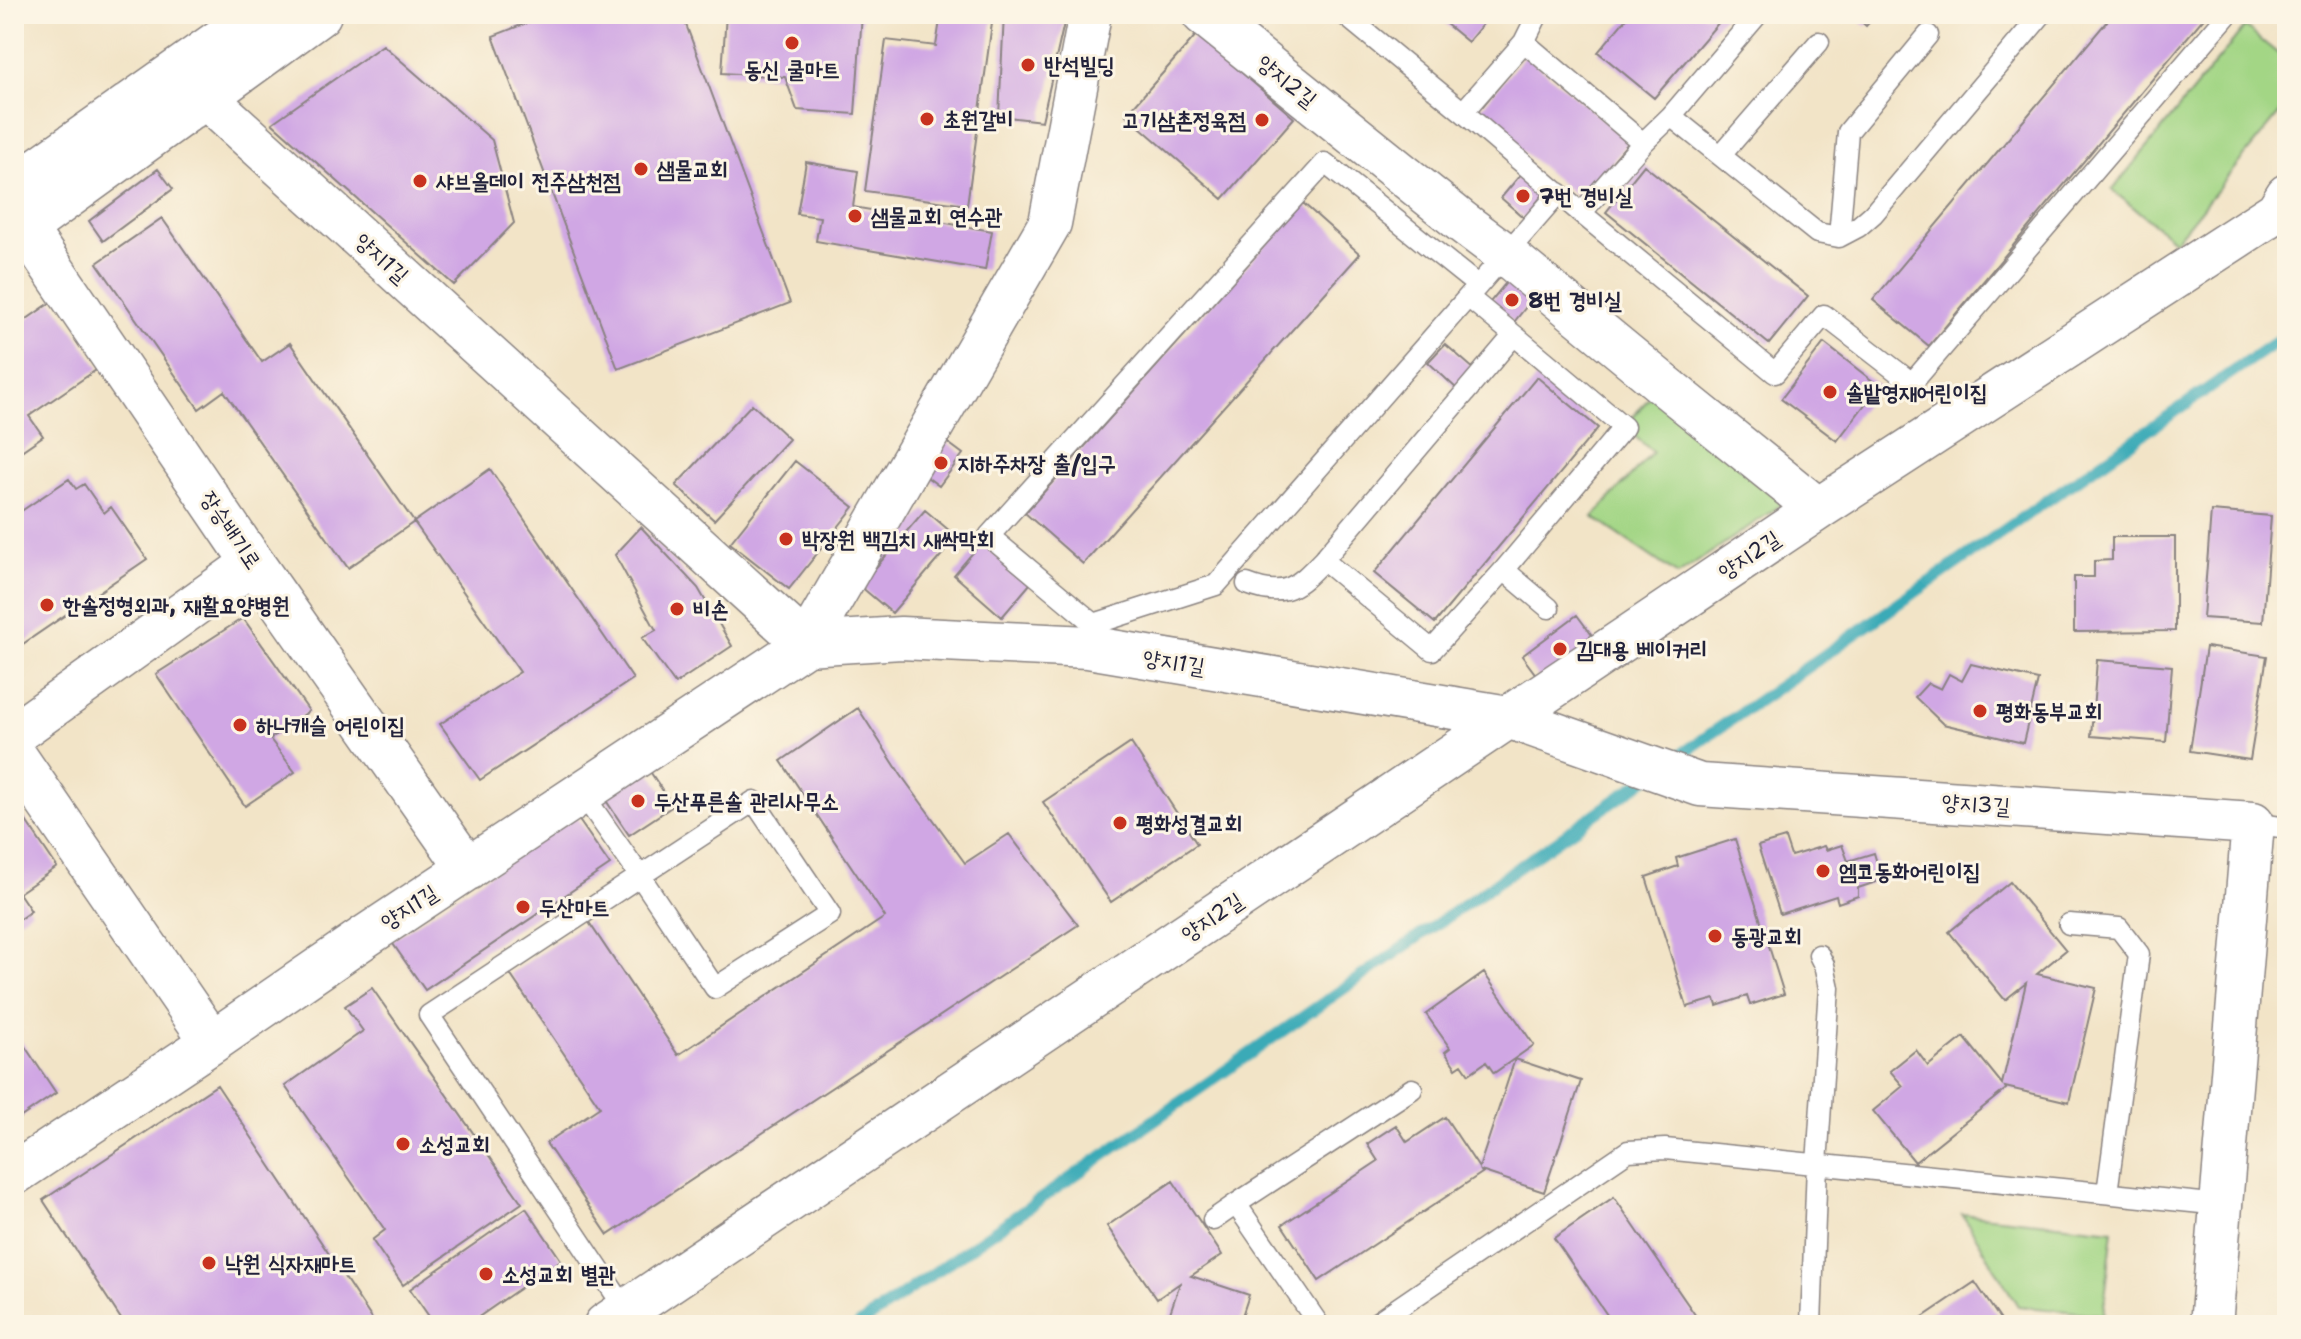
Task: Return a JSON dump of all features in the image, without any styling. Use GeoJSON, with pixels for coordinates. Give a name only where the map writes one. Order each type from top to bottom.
{"type":"FeatureCollection","features":[{"type":"Feature","properties":{"kind":"street"},"geometry":{"type":"LineString","coordinates":[[18,217],[259,14]]}},
{"type":"Feature","properties":{"kind":"street"},"geometry":{"type":"LineString","coordinates":[[18,217],[206,98],[319,14]]}},
{"type":"Feature","properties":{"kind":"street","name":"양지1길"},"geometry":{"type":"LineString","coordinates":[[14,1174],[806,644],[1050,223],[1090,14]]}},
{"type":"Feature","properties":{"kind":"street","name":"양지2길"},"geometry":{"type":"LineString","coordinates":[[1203,14],[1818,509]]}},
{"type":"Feature","properties":{"kind":"street","name":"양지1길"},"geometry":{"type":"LineString","coordinates":[[206,98],[806,644],[901,638],[1088,647],[1522,722],[1700,785]]}},
{"type":"Feature","properties":{"kind":"street","name":"양지2길"},"geometry":{"type":"LineString","coordinates":[[616,1317],[1522,722],[1818,509],[2277,211],[2287,195]]}},
{"type":"Feature","properties":{"kind":"street","name":"장승배기로"},"geometry":{"type":"LineString","coordinates":[[18,217],[253,563],[468,869]]}},
{"type":"Feature","properties":{"kind":"street"},"geometry":{"type":"LineString","coordinates":[[14,734],[253,563]]}},
{"type":"Feature","properties":{"kind":"street"},"geometry":{"type":"LineString","coordinates":[[14,754],[212,1042]]}},
{"type":"Feature","properties":{"kind":"street","name":"양지3길"},"geometry":{"type":"LineString","coordinates":[[1700,785],[2270,825],[2221,1205],[2211,1325]]}},
{"type":"Feature","properties":{"kind":"lane"},"geometry":{"type":"LineString","coordinates":[[1344,14],[1775,373],[1824,315],[1912,383],[2228,14]]}},
{"type":"Feature","properties":{"kind":"lane"},"geometry":{"type":"LineString","coordinates":[[1463,112],[1524,42],[1538,14]]}},
{"type":"Feature","properties":{"kind":"lane"},"geometry":{"type":"LineString","coordinates":[[1581,213],[1671,116],[1758,14]]}},
{"type":"Feature","properties":{"kind":"lane"},"geometry":{"type":"LineString","coordinates":[[1671,116],[1817,233],[1839,237],[1873,214],[2042,14]]}},
{"type":"Feature","properties":{"kind":"lane"},"geometry":{"type":"LineString","coordinates":[[1839,237],[1848,132],[1928,35]]}},
{"type":"Feature","properties":{"kind":"lane"},"geometry":{"type":"LineString","coordinates":[[1524,42],[1643,143]]}},
{"type":"Feature","properties":{"kind":"lane"},"geometry":{"type":"LineString","coordinates":[[1721,155],[1819,42]]}},
{"type":"Feature","properties":{"kind":"lane"},"geometry":{"type":"LineString","coordinates":[[1323,560],[1432,650],[1624,427],[1514,335],[1473,291],[1325,163],[989,536],[1094,624],[1216,585],[1473,291],[1505,254],[1559,193]]}},
{"type":"Feature","properties":{"kind":"lane"},"geometry":{"type":"LineString","coordinates":[[1247,584],[1265,591],[1285,590],[1303,581],[1514,335]]}},
{"type":"Feature","properties":{"kind":"lane"},"geometry":{"type":"LineString","coordinates":[[1504,570],[1549,608]]}},
{"type":"Feature","properties":{"kind":"lane"},"geometry":{"type":"LineString","coordinates":[[582,793],[640,876],[715,988],[830,914],[754,801],[640,876],[429,1015],[616,1317]]}},
{"type":"Feature","properties":{"kind":"lane"},"geometry":{"type":"LineString","coordinates":[[2069,924],[2119,928],[2139,954],[2107,1193]]}},
{"type":"Feature","properties":{"kind":"lane"},"geometry":{"type":"LineString","coordinates":[[1811,1325],[1817,1164],[1829,988],[1819,955]]}},
{"type":"Feature","properties":{"kind":"lane"},"geometry":{"type":"LineString","coordinates":[[1213,1220],[1412,1089]]}},
{"type":"Feature","properties":{"kind":"lane"},"geometry":{"type":"LineString","coordinates":[[1373,1325],[1628,1151],[1665,1149],[2221,1205]]}},
{"type":"Feature","properties":{"kind":"lane"},"geometry":{"type":"LineString","coordinates":[[1236,1204],[1319,1325]]}},
{"type":"Feature","properties":{"kind":"green space"},"geometry":{"type":"Polygon","coordinates":[[[2245,27],[2287,61],[2287,104],[2175,241],[2112,190],[2245,27]]]}},
{"type":"Feature","properties":{"kind":"green space"},"geometry":{"type":"Polygon","coordinates":[[[1656,390],[1791,498],[1678,575],[1593,517],[1653,452],[1624,427],[1656,390]]]}},
{"type":"Feature","properties":{"kind":"green space"},"geometry":{"type":"Polygon","coordinates":[[[1962,1214],[2113,1230],[2103,1315],[2018,1306],[1962,1214]]]}},
{"type":"Feature","properties":{"kind":"building","name":"샘물교회"},"geometry":{"type":"Polygon","coordinates":[[[550,14],[682,14],[790,303],[618,369],[493,36],[550,14]]]}},
{"type":"Feature","properties":{"kind":"building","name":"동신 쿨마트"},"geometry":{"type":"Polygon","coordinates":[[[726,14],[862,14],[855,114],[797,110],[785,77],[722,73],[726,14]]]}},
{"type":"Feature","properties":{"kind":"building","name":"초원갈비"},"geometry":{"type":"Polygon","coordinates":[[[941,14],[993,16],[967,205],[865,191],[886,40],[936,46],[941,14]]]}},
{"type":"Feature","properties":{"kind":"building","name":"반석빌딩"},"geometry":{"type":"Polygon","coordinates":[[[1004,14],[1066,14],[1042,121],[999,116],[1004,14]]]}},
{"type":"Feature","properties":{"kind":"building"},"geometry":{"type":"Polygon","coordinates":[[[1434,14],[1491,14],[1468,42],[1434,14]]]}},
{"type":"Feature","properties":{"kind":"building"},"geometry":{"type":"Polygon","coordinates":[[[1630,14],[1726,14],[1654,98],[1598,52],[1630,14]]]}},
{"type":"Feature","properties":{"kind":"building"},"geometry":{"type":"Polygon","coordinates":[[[1853,14],[1877,14],[1866,26],[1853,14]]]}},
{"type":"Feature","properties":{"kind":"building"},"geometry":{"type":"Polygon","coordinates":[[[2113,14],[2207,14],[1929,346],[1873,300],[2113,14]]]}},
{"type":"Feature","properties":{"kind":"building"},"geometry":{"type":"Polygon","coordinates":[[[1197,34],[1294,118],[1223,199],[1126,115],[1197,34]]]}},
{"type":"Feature","properties":{"kind":"building","name":"샤브올데이 전주삼천점"},"geometry":{"type":"Polygon","coordinates":[[[383,45],[492,140],[514,223],[454,285],[272,123],[383,45]]]}},
{"type":"Feature","properties":{"kind":"building"},"geometry":{"type":"Polygon","coordinates":[[[1525,55],[1629,142],[1580,199],[1477,113],[1525,55]]]}},
{"type":"Feature","properties":{"kind":"building","name":"샘물교회 연수관"},"geometry":{"type":"Polygon","coordinates":[[[806,162],[858,171],[853,207],[992,231],[985,270],[816,241],[820,217],[797,214],[806,162]]]}},
{"type":"Feature","properties":{"kind":"building"},"geometry":{"type":"Polygon","coordinates":[[[1644,165],[1808,296],[1769,344],[1606,212],[1644,165]]]}},
{"type":"Feature","properties":{"kind":"building"},"geometry":{"type":"Polygon","coordinates":[[[158,169],[173,189],[103,241],[89,221],[158,169]]]}},
{"type":"Feature","properties":{"kind":"building","name":"7번 경비실"},"geometry":{"type":"Polygon","coordinates":[[[1521,174],[1544,193],[1524,218],[1501,198],[1521,174]]]}},
{"type":"Feature","properties":{"kind":"building"},"geometry":{"type":"Polygon","coordinates":[[[1303,203],[1360,254],[1083,564],[1025,513],[1303,203]]]}},
{"type":"Feature","properties":{"kind":"building"},"geometry":{"type":"Polygon","coordinates":[[[162,218],[262,362],[290,343],[414,522],[348,568],[224,391],[199,409],[97,263],[162,218]]]}},
{"type":"Feature","properties":{"kind":"building","name":"8번 경비실"},"geometry":{"type":"Polygon","coordinates":[[[1510,278],[1534,297],[1514,322],[1490,302],[1510,278]]]}},
{"type":"Feature","properties":{"kind":"building"},"geometry":{"type":"Polygon","coordinates":[[[53,301],[99,368],[29,416],[43,436],[14,456],[14,328],[53,301]]]}},
{"type":"Feature","properties":{"kind":"building","name":"솔밭영재어린이집"},"geometry":{"type":"Polygon","coordinates":[[[1824,343],[1879,386],[1837,441],[1781,399],[1824,343]]]}},
{"type":"Feature","properties":{"kind":"building"},"geometry":{"type":"Polygon","coordinates":[[[1445,344],[1475,370],[1458,390],[1428,362],[1445,344]]]}},
{"type":"Feature","properties":{"kind":"building"},"geometry":{"type":"Polygon","coordinates":[[[1537,377],[1598,428],[1435,623],[1374,573],[1537,377]]]}},
{"type":"Feature","properties":{"kind":"building"},"geometry":{"type":"Polygon","coordinates":[[[752,404],[789,439],[714,520],[676,485],[752,404]]]}},
{"type":"Feature","properties":{"kind":"building","name":"지하주차장 출/입구"},"geometry":{"type":"Polygon","coordinates":[[[943,439],[963,454],[939,486],[919,471],[943,439]]]}},
{"type":"Feature","properties":{"kind":"building"},"geometry":{"type":"Polygon","coordinates":[[[795,461],[854,507],[789,589],[730,543],[795,461]]]}},
{"type":"Feature","properties":{"kind":"building"},"geometry":{"type":"Polygon","coordinates":[[[490,469],[633,679],[480,780],[440,724],[520,672],[414,522],[490,469]]]}},
{"type":"Feature","properties":{"kind":"building","name":"한솔정형외과, 재활요양병원"},"geometry":{"type":"Polygon","coordinates":[[[69,479],[76,489],[84,484],[104,513],[111,507],[147,559],[14,650],[14,516],[69,479]]]}},
{"type":"Feature","properties":{"kind":"building"},"geometry":{"type":"Polygon","coordinates":[[[925,510],[957,537],[892,613],[860,586],[925,510]]]}},
{"type":"Feature","properties":{"kind":"building"},"geometry":{"type":"Polygon","coordinates":[[[2211,511],[2271,516],[2263,622],[2203,618],[2211,511]]]}},
{"type":"Feature","properties":{"kind":"building","name":"비손"},"geometry":{"type":"Polygon","coordinates":[[[641,527],[698,588],[732,646],[675,684],[642,638],[656,630],[615,555],[641,527]]]}},
{"type":"Feature","properties":{"kind":"building"},"geometry":{"type":"Polygon","coordinates":[[[2112,537],[2175,537],[2175,631],[2074,632],[2074,577],[2094,577],[2094,561],[2112,560],[2112,537]]]}},
{"type":"Feature","properties":{"kind":"building"},"geometry":{"type":"Polygon","coordinates":[[[981,543],[1030,584],[1002,617],[954,575],[981,543]]]}},
{"type":"Feature","properties":{"kind":"building","name":"김대용 베이커리"},"geometry":{"type":"Polygon","coordinates":[[[1577,615],[1597,642],[1543,684],[1522,656],[1577,615]]]}},
{"type":"Feature","properties":{"kind":"building","name":"하나캐슬 어린이집"},"geometry":{"type":"Polygon","coordinates":[[[243,618],[309,711],[270,739],[295,772],[245,806],[156,674],[243,618]]]}},
{"type":"Feature","properties":{"kind":"building"},"geometry":{"type":"Polygon","coordinates":[[[2206,647],[2267,656],[2250,760],[2190,751],[2206,647]]]}},
{"type":"Feature","properties":{"kind":"building"},"geometry":{"type":"Polygon","coordinates":[[[2097,660],[2172,666],[2166,742],[2091,736],[2097,660]]]}},
{"type":"Feature","properties":{"kind":"building","name":"평화동부교회"},"geometry":{"type":"Polygon","coordinates":[[[1971,664],[2038,680],[2023,743],[1943,724],[1915,697],[1928,683],[1941,689],[1949,674],[1962,681],[1971,664]]]}},
{"type":"Feature","properties":{"kind":"building"},"geometry":{"type":"Polygon","coordinates":[[[858,708],[901,775],[965,863],[1009,834],[1078,925],[608,1235],[546,1143],[600,1107],[510,974],[588,921],[678,1055],[885,917],[781,761],[858,708]]]}},
{"type":"Feature","properties":{"kind":"building","name":"평화성결교회"},"geometry":{"type":"Polygon","coordinates":[[[1131,743],[1197,844],[1111,902],[1043,802],[1131,743]]]}},
{"type":"Feature","properties":{"kind":"building","name":"두산푸른솔 관리사무소"},"geometry":{"type":"Polygon","coordinates":[[[647,767],[673,806],[629,835],[603,796],[647,767]]]}},
{"type":"Feature","properties":{"kind":"building"},"geometry":{"type":"Polygon","coordinates":[[[14,803],[57,867],[19,893],[31,911],[14,923],[14,803]]]}},
{"type":"Feature","properties":{"kind":"building"},"geometry":{"type":"Polygon","coordinates":[[[576,816],[610,865],[425,990],[391,941],[576,816]]]}},
{"type":"Feature","properties":{"kind":"building","name":"엠코동화어린이집"},"geometry":{"type":"Polygon","coordinates":[[[1785,838],[1791,856],[1824,846],[1826,850],[1842,845],[1848,861],[1874,853],[1882,880],[1858,888],[1858,896],[1838,903],[1836,896],[1780,914],[1758,846],[1785,838]]]}},
{"type":"Feature","properties":{"kind":"building","name":"동광교회"},"geometry":{"type":"Polygon","coordinates":[[[1735,839],[1784,994],[1750,1005],[1747,996],[1717,1006],[1715,999],[1687,1007],[1646,877],[1678,866],[1676,858],[1735,839]]]}},
{"type":"Feature","properties":{"kind":"building"},"geometry":{"type":"Polygon","coordinates":[[[2010,882],[2066,950],[2037,974],[2096,988],[2069,1102],[2005,1087],[1915,1162],[1873,1111],[1903,1086],[1890,1071],[1916,1050],[1928,1066],[1964,1037],[2002,1084],[2026,983],[2005,1000],[1949,932],[2010,882]]]}},
{"type":"Feature","properties":{"kind":"building"},"geometry":{"type":"Polygon","coordinates":[[[1484,973],[1534,1045],[1494,1073],[1486,1062],[1469,1074],[1462,1064],[1456,1068],[1445,1052],[1450,1048],[1426,1014],[1484,973]]]}},
{"type":"Feature","properties":{"kind":"building","name":"소성교회"},"geometry":{"type":"Polygon","coordinates":[[[372,988],[522,1203],[403,1285],[372,1240],[385,1230],[285,1086],[363,1031],[345,1006],[372,988]]]}},
{"type":"Feature","properties":{"kind":"building"},"geometry":{"type":"Polygon","coordinates":[[[14,1030],[56,1093],[18,1119],[14,1113],[14,1030]]]}},
{"type":"Feature","properties":{"kind":"building"},"geometry":{"type":"Polygon","coordinates":[[[1515,1059],[1581,1081],[1544,1192],[1481,1171],[1319,1281],[1282,1225],[1378,1161],[1367,1144],[1396,1125],[1407,1142],[1445,1117],[1479,1168],[1515,1059]]]}},
{"type":"Feature","properties":{"kind":"building","name":"낙원 식자재마트"},"geometry":{"type":"Polygon","coordinates":[[[217,1085],[376,1325],[125,1325],[43,1200],[217,1085]]]}},
{"type":"Feature","properties":{"kind":"building"},"geometry":{"type":"Polygon","coordinates":[[[1173,1181],[1222,1255],[1191,1276],[1249,1295],[1239,1325],[1166,1325],[1180,1283],[1157,1299],[1107,1226],[1173,1181]]]}},
{"type":"Feature","properties":{"kind":"building"},"geometry":{"type":"Polygon","coordinates":[[[1614,1197],[1702,1325],[1614,1325],[1554,1238],[1614,1197]]]}},
{"type":"Feature","properties":{"kind":"building","name":"소성교회 별관"},"geometry":{"type":"Polygon","coordinates":[[[526,1208],[561,1260],[467,1325],[435,1325],[410,1289],[526,1208]]]}},
{"type":"Feature","properties":{"kind":"building"},"geometry":{"type":"Polygon","coordinates":[[[1975,1282],[2004,1325],[1911,1325],[1975,1282]]]}},
{"type":"Feature","properties":{"kind":"waterway"},"geometry":{"type":"LineString","coordinates":[[1669,763],[2287,334]]}},
{"type":"Feature","properties":{"kind":"waterway"},"geometry":{"type":"LineString","coordinates":[[859,1325],[1650,776]]}},
{"type":"Feature","properties":{"kind":"place","name":"동신 쿨마트"},"geometry":{"type":"Point","coordinates":[792,43]}},
{"type":"Feature","properties":{"kind":"place","name":"반석빌딩"},"geometry":{"type":"Point","coordinates":[1028,65]}},
{"type":"Feature","properties":{"kind":"place","name":"초원갈비"},"geometry":{"type":"Point","coordinates":[927,119]}},
{"type":"Feature","properties":{"kind":"place","name":"고기삼촌정육점"},"geometry":{"type":"Point","coordinates":[1262,120]}},
{"type":"Feature","properties":{"kind":"place","name":"샘물교회"},"geometry":{"type":"Point","coordinates":[641,169]}},
{"type":"Feature","properties":{"kind":"place","name":"샤브올데이 전주삼천점"},"geometry":{"type":"Point","coordinates":[420,181]}},
{"type":"Feature","properties":{"kind":"place","name":"7번 경비실"},"geometry":{"type":"Point","coordinates":[1523,196]}},
{"type":"Feature","properties":{"kind":"place","name":"샘물교회 연수관"},"geometry":{"type":"Point","coordinates":[855,216]}},
{"type":"Feature","properties":{"kind":"place","name":"8번 경비실"},"geometry":{"type":"Point","coordinates":[1512,300]}},
{"type":"Feature","properties":{"kind":"place","name":"솔밭영재어린이집"},"geometry":{"type":"Point","coordinates":[1830,392]}},
{"type":"Feature","properties":{"kind":"place","name":"지하주차장 출/입구"},"geometry":{"type":"Point","coordinates":[941,463]}},
{"type":"Feature","properties":{"kind":"place","name":"박장원 백김치 새싹막회"},"geometry":{"type":"Point","coordinates":[786,539]}},
{"type":"Feature","properties":{"kind":"place","name":"한솔정형외과, 재활요양병원"},"geometry":{"type":"Point","coordinates":[47,605]}},
{"type":"Feature","properties":{"kind":"place","name":"비손"},"geometry":{"type":"Point","coordinates":[677,609]}},
{"type":"Feature","properties":{"kind":"place","name":"김대용 베이커리"},"geometry":{"type":"Point","coordinates":[1560,649]}},
{"type":"Feature","properties":{"kind":"place","name":"평화동부교회"},"geometry":{"type":"Point","coordinates":[1980,711]}},
{"type":"Feature","properties":{"kind":"place","name":"하나캐슬 어린이집"},"geometry":{"type":"Point","coordinates":[240,725]}},
{"type":"Feature","properties":{"kind":"place","name":"두산푸른솔 관리사무소"},"geometry":{"type":"Point","coordinates":[638,801]}},
{"type":"Feature","properties":{"kind":"place","name":"평화성결교회"},"geometry":{"type":"Point","coordinates":[1120,823]}},
{"type":"Feature","properties":{"kind":"place","name":"엠코동화어린이집"},"geometry":{"type":"Point","coordinates":[1823,871]}},
{"type":"Feature","properties":{"kind":"place","name":"두산마트"},"geometry":{"type":"Point","coordinates":[523,907]}},
{"type":"Feature","properties":{"kind":"place","name":"동광교회"},"geometry":{"type":"Point","coordinates":[1715,936]}},
{"type":"Feature","properties":{"kind":"place","name":"소성교회"},"geometry":{"type":"Point","coordinates":[403,1144]}},
{"type":"Feature","properties":{"kind":"place","name":"낙원 식자재마트"},"geometry":{"type":"Point","coordinates":[209,1263]}},
{"type":"Feature","properties":{"kind":"place","name":"소성교회 별관"},"geometry":{"type":"Point","coordinates":[486,1274]}}]}
